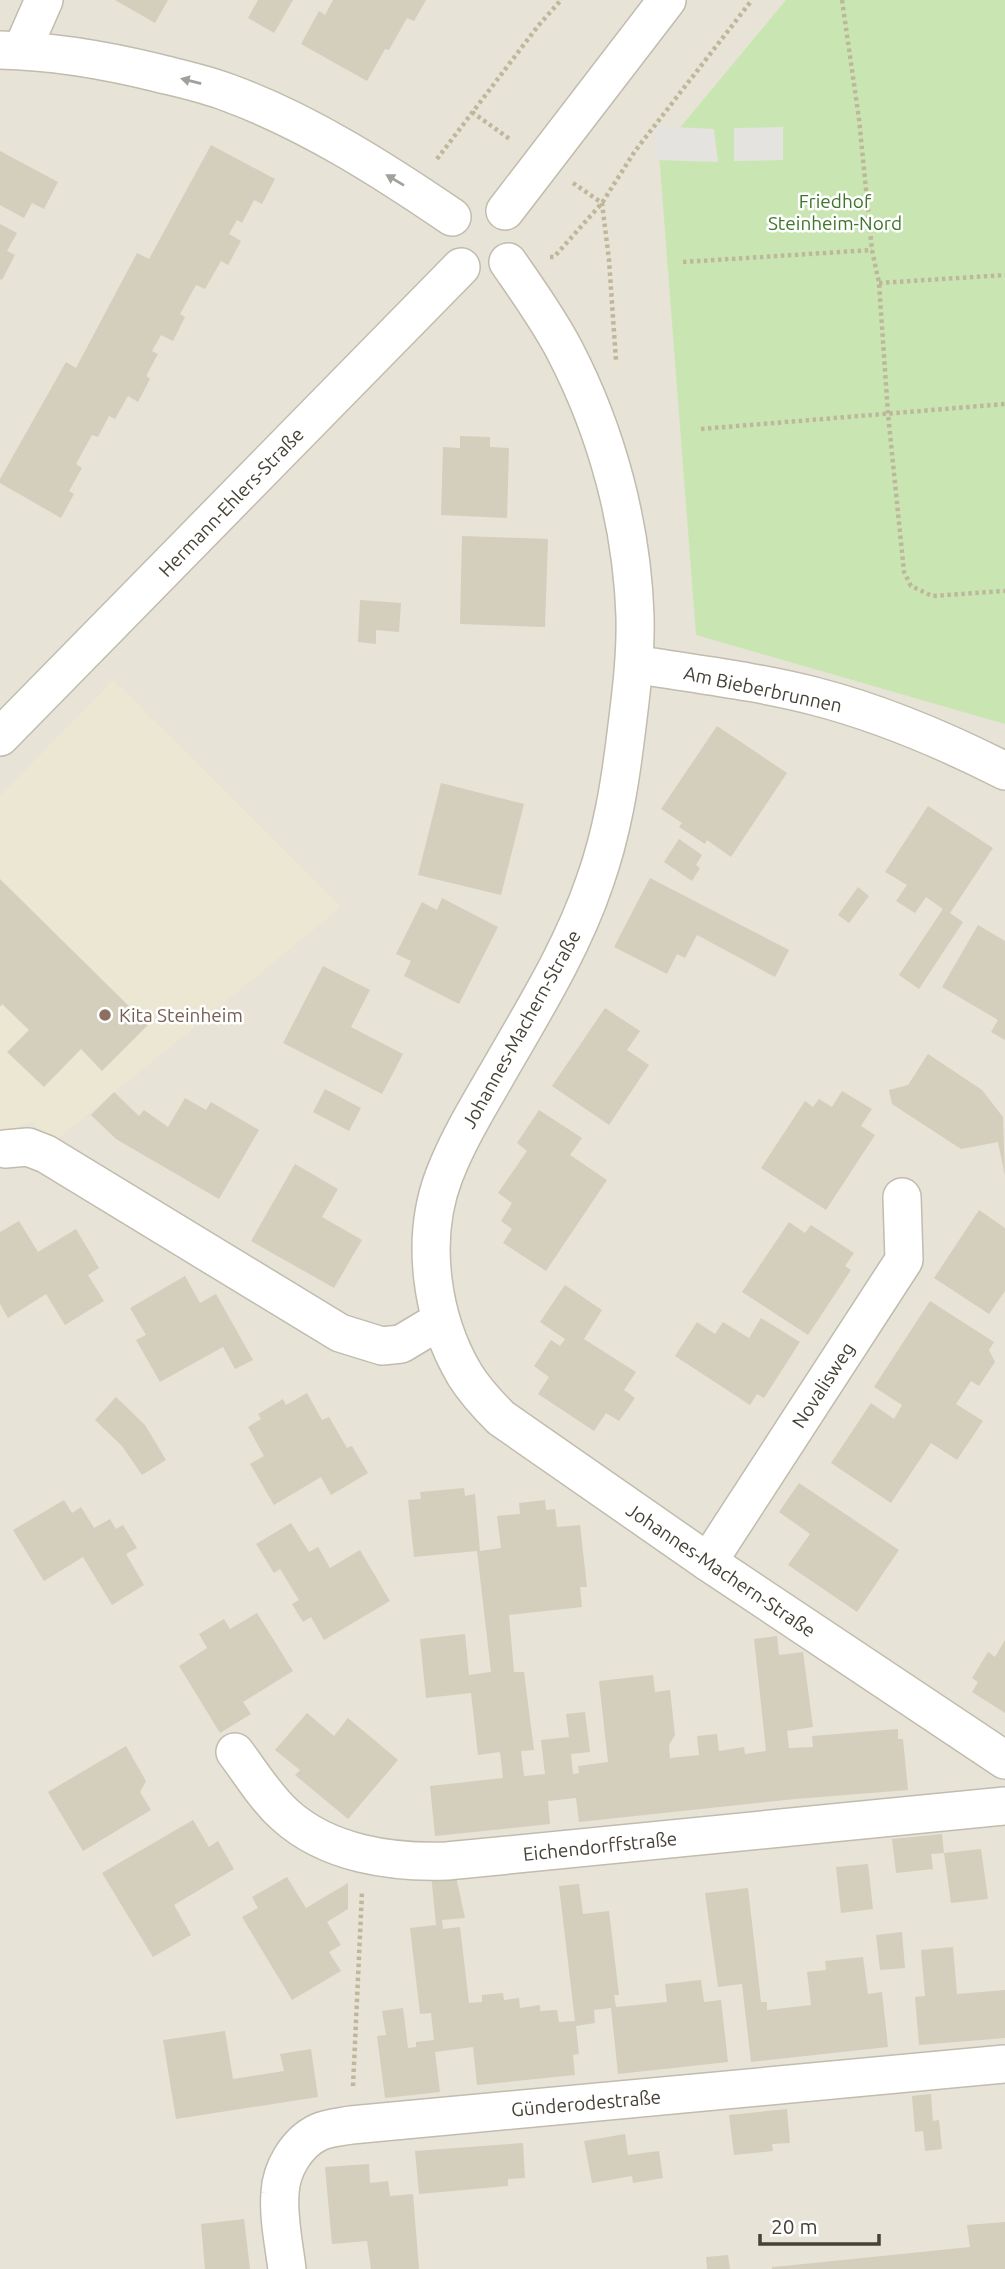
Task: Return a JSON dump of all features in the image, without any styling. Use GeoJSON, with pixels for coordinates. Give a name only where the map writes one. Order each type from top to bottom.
{"type":"FeatureCollection","features":[{"type":"Feature","properties":{"kind":"street"},"geometry":{"type":"LineString","coordinates":[[11,50],[44,0]]}},
{"type":"Feature","properties":{"kind":"street"},"geometry":{"type":"LineString","coordinates":[[505,211],[667,0]]}},
{"type":"Feature","properties":{"kind":"street"},"geometry":{"type":"LineString","coordinates":[[11,50],[62,53],[101,60],[232,93],[306,128],[414,191],[452,217]]}},
{"type":"Feature","properties":{"kind":"street"},"geometry":{"type":"LineString","coordinates":[[474,202],[487,202],[505,211],[513,220],[516,229],[516,247],[508,262],[495,270],[479,274],[461,267],[453,259],[446,243],[446,233],[452,217],[474,202]]}},
{"type":"Feature","properties":{"kind":"street","name":"Johannes-Machern-Straße"},"geometry":{"type":"LineString","coordinates":[[508,262],[537,303],[565,352],[589,404],[611,463],[621,505],[630,567],[635,614],[634,664],[620,786],[596,879],[567,949],[460,1139],[436,1202],[432,1231],[432,1273],[441,1320],[452,1351],[466,1377],[501,1418],[708,1562],[1005,1760]]}},
{"type":"Feature","properties":{"kind":"street","name":"Hermann-Ehlers-Straße"},"geometry":{"type":"LineString","coordinates":[[0,737],[461,267]]}},
{"type":"Feature","properties":{"kind":"street","name":"Am Bieberbrunnen"},"geometry":{"type":"LineString","coordinates":[[634,664],[815,696],[902,724],[962,749],[1005,771]]}},
{"type":"Feature","properties":{"kind":"street"},"geometry":{"type":"LineString","coordinates":[[5,1149],[28,1147],[46,1154],[350,1337],[382,1346],[401,1344],[441,1320]]}},
{"type":"Feature","properties":{"kind":"street","name":"Novalisweg"},"geometry":{"type":"LineString","coordinates":[[708,1562],[904,1260],[902,1197]]}},
{"type":"Feature","properties":{"kind":"street","name":"Eichendorffstraße"},"geometry":{"type":"LineString","coordinates":[[235,1752],[286,1817],[328,1841],[361,1853],[414,1863],[1005,1805]]}},
{"type":"Feature","properties":{"kind":"street","name":"Günderodestraße"},"geometry":{"type":"LineString","coordinates":[[286,2269],[279,2193],[283,2175],[292,2155],[302,2144],[320,2132],[351,2125],[1005,2064]]}},
{"type":"Feature","properties":{"kind":"path"},"geometry":{"type":"LineString","coordinates":[[414,191],[561,0]]}},
{"type":"Feature","properties":{"kind":"path"},"geometry":{"type":"LineString","coordinates":[[508,262],[554,257],[602,202],[635,151],[752,0]]}},
{"type":"Feature","properties":{"kind":"path"},"geometry":{"type":"LineString","coordinates":[[842,0],[859,119],[872,250],[879,283],[888,414],[904,572],[911,586],[932,596],[1005,591]]}},
{"type":"Feature","properties":{"kind":"path"},"geometry":{"type":"LineString","coordinates":[[683,262],[872,250]]}},
{"type":"Feature","properties":{"kind":"path"},"geometry":{"type":"LineString","coordinates":[[879,283],[1005,275]]}},
{"type":"Feature","properties":{"kind":"path"},"geometry":{"type":"LineString","coordinates":[[701,429],[1005,404]]}},
{"type":"Feature","properties":{"kind":"path"},"geometry":{"type":"LineString","coordinates":[[351,2125],[362,1899],[361,1853]]}},
{"type":"Feature","properties":{"kind":"shaded area"},"geometry":{"type":"Polygon","coordinates":[[[0,0],[1005,0],[1005,2269],[0,2269],[0,0]]]}},
{"type":"Feature","properties":{"kind":"shaded area"},"geometry":{"type":"Polygon","coordinates":[[[655,126],[714,129],[718,162],[655,160],[655,126]]]}},
{"type":"Feature","properties":{"kind":"shaded area"},"geometry":{"type":"Polygon","coordinates":[[[783,127],[783,160],[734,161],[734,128],[783,127]]]}},
{"type":"Feature","properties":{"kind":"shaded area","name":"Kita Steinheim"},"geometry":{"type":"Polygon","coordinates":[[[113,680],[341,907],[55,1141],[31,1122],[0,1133],[0,796],[113,680]]]}},
{"type":"Feature","properties":{"kind":"green space","name":"Friedhof Steinheim-Nord"},"geometry":{"type":"Polygon","coordinates":[[[786,0],[1005,0],[1005,724],[696,635],[659,153],[786,0]]]}},
{"type":"Feature","properties":{"kind":"building"},"geometry":{"type":"Polygon","coordinates":[[[115,0],[168,0],[155,23],[115,0]]]}},
{"type":"Feature","properties":{"kind":"building"},"geometry":{"type":"Polygon","coordinates":[[[258,0],[293,0],[274,33],[248,18],[258,0]]]}},
{"type":"Feature","properties":{"kind":"building"},"geometry":{"type":"Polygon","coordinates":[[[333,0],[426,0],[414,21],[407,18],[367,81],[301,44],[319,11],[325,15],[333,0]]]}},
{"type":"Feature","properties":{"kind":"building"},"geometry":{"type":"Polygon","coordinates":[[[211,145],[275,179],[262,204],[254,200],[242,223],[237,220],[229,234],[241,241],[228,265],[221,261],[205,289],[196,285],[180,314],[185,317],[173,341],[161,335],[152,351],[158,354],[146,376],[150,379],[138,402],[128,396],[115,419],[109,416],[98,437],[92,435],[76,464],[82,468],[69,491],[74,494],[61,518],[0,483],[0,479],[66,362],[76,368],[137,253],[149,259],[211,145]]]}},
{"type":"Feature","properties":{"kind":"building"},"geometry":{"type":"Polygon","coordinates":[[[0,151],[58,182],[44,209],[32,203],[24,218],[0,205],[0,151]]]}},
{"type":"Feature","properties":{"kind":"building"},"geometry":{"type":"Polygon","coordinates":[[[0,224],[17,233],[7,251],[15,255],[2,280],[0,279],[0,224]]]}},
{"type":"Feature","properties":{"kind":"building"},"geometry":{"type":"Polygon","coordinates":[[[460,436],[490,437],[490,447],[509,448],[507,518],[441,515],[443,447],[460,448],[460,436]]]}},
{"type":"Feature","properties":{"kind":"building"},"geometry":{"type":"Polygon","coordinates":[[[462,536],[548,539],[545,627],[460,624],[462,536]]]}},
{"type":"Feature","properties":{"kind":"building"},"geometry":{"type":"Polygon","coordinates":[[[360,600],[401,603],[399,632],[376,630],[376,644],[358,642],[360,600]]]}},
{"type":"Feature","properties":{"kind":"building"},"geometry":{"type":"Polygon","coordinates":[[[717,726],[787,773],[731,857],[707,840],[705,844],[679,827],[682,823],[661,809],[717,726]]]}},
{"type":"Feature","properties":{"kind":"building"},"geometry":{"type":"Polygon","coordinates":[[[441,783],[524,804],[501,895],[418,875],[441,783]]]}},
{"type":"Feature","properties":{"kind":"building"},"geometry":{"type":"Polygon","coordinates":[[[928,806],[993,848],[950,913],[963,922],[919,989],[899,975],[943,909],[926,897],[915,913],[896,901],[907,885],[885,872],[928,806]]]}},
{"type":"Feature","properties":{"kind":"building"},"geometry":{"type":"Polygon","coordinates":[[[679,839],[702,855],[696,865],[700,868],[692,881],[664,862],[679,839]]]}},
{"type":"Feature","properties":{"kind":"building"},"geometry":{"type":"Polygon","coordinates":[[[650,878],[789,950],[775,977],[697,935],[685,958],[677,954],[667,974],[614,947],[650,878]]]}},
{"type":"Feature","properties":{"kind":"building"},"geometry":{"type":"Polygon","coordinates":[[[0,879],[148,1025],[102,1071],[81,1049],[44,1087],[7,1052],[29,1030],[2,1004],[0,1007],[0,879]]]}},
{"type":"Feature","properties":{"kind":"building"},"geometry":{"type":"Polygon","coordinates":[[[858,887],[869,896],[849,923],[838,915],[858,887]]]}},
{"type":"Feature","properties":{"kind":"building"},"geometry":{"type":"Polygon","coordinates":[[[442,898],[498,927],[459,1004],[404,976],[411,961],[396,954],[422,902],[437,910],[442,898]]]}},
{"type":"Feature","properties":{"kind":"building"},"geometry":{"type":"Polygon","coordinates":[[[978,925],[1005,941],[1005,1040],[991,1032],[998,1020],[942,987],[978,925]]]}},
{"type":"Feature","properties":{"kind":"building"},"geometry":{"type":"Polygon","coordinates":[[[323,966],[370,990],[351,1027],[403,1054],[382,1094],[283,1043],[323,966]]]}},
{"type":"Feature","properties":{"kind":"building"},"geometry":{"type":"Polygon","coordinates":[[[605,1008],[640,1031],[627,1050],[649,1065],[609,1125],[552,1086],[605,1008]]]}},
{"type":"Feature","properties":{"kind":"building"},"geometry":{"type":"Polygon","coordinates":[[[928,1054],[982,1090],[1003,1117],[1005,1176],[998,1142],[961,1149],[892,1104],[889,1090],[908,1085],[928,1054]]]}},
{"type":"Feature","properties":{"kind":"building"},"geometry":{"type":"Polygon","coordinates":[[[325,1089],[361,1108],[349,1131],[313,1112],[325,1089]]]}},
{"type":"Feature","properties":{"kind":"building"},"geometry":{"type":"Polygon","coordinates":[[[842,1091],[872,1109],[861,1126],[875,1135],[826,1210],[761,1168],[805,1101],[813,1107],[819,1099],[832,1107],[842,1091]]]}},
{"type":"Feature","properties":{"kind":"building"},"geometry":{"type":"Polygon","coordinates":[[[114,1092],[139,1116],[144,1110],[168,1127],[185,1098],[206,1110],[211,1102],[259,1130],[219,1199],[116,1139],[91,1115],[114,1092]]]}},
{"type":"Feature","properties":{"kind":"building"},"geometry":{"type":"Polygon","coordinates":[[[539,1110],[582,1138],[570,1155],[607,1180],[546,1271],[503,1243],[512,1229],[501,1221],[512,1203],[498,1193],[527,1151],[517,1143],[539,1110]]]}},
{"type":"Feature","properties":{"kind":"building"},"geometry":{"type":"Polygon","coordinates":[[[295,1164],[338,1189],[322,1217],[362,1240],[334,1288],[251,1241],[295,1164]]]}},
{"type":"Feature","properties":{"kind":"building"},"geometry":{"type":"Polygon","coordinates":[[[979,1210],[1005,1228],[1005,1291],[989,1314],[934,1278],[979,1210]]]}},
{"type":"Feature","properties":{"kind":"building"},"geometry":{"type":"Polygon","coordinates":[[[19,1221],[38,1252],[76,1229],[99,1268],[88,1275],[104,1301],[65,1325],[46,1294],[8,1318],[0,1304],[0,1232],[19,1221]]]}},
{"type":"Feature","properties":{"kind":"building"},"geometry":{"type":"Polygon","coordinates":[[[789,1222],[805,1233],[811,1225],[854,1253],[845,1266],[851,1270],[808,1335],[742,1292],[789,1222]]]}},
{"type":"Feature","properties":{"kind":"building"},"geometry":{"type":"Polygon","coordinates":[[[185,1276],[200,1303],[216,1294],[253,1360],[235,1369],[223,1347],[160,1382],[136,1340],[146,1335],[130,1308],[185,1276]]]}},
{"type":"Feature","properties":{"kind":"building"},"geometry":{"type":"Polygon","coordinates":[[[565,1285],[602,1310],[584,1339],[636,1372],[624,1390],[635,1398],[619,1421],[606,1413],[594,1431],[538,1394],[549,1377],[534,1366],[551,1340],[560,1346],[565,1339],[540,1322],[565,1285]]]}},
{"type":"Feature","properties":{"kind":"building"},"geometry":{"type":"Polygon","coordinates":[[[930,1301],[994,1342],[989,1350],[995,1362],[979,1386],[971,1381],[956,1404],[983,1421],[957,1460],[931,1443],[891,1503],[831,1463],[871,1403],[894,1419],[902,1405],[874,1387],[930,1301]]]}},
{"type":"Feature","properties":{"kind":"building"},"geometry":{"type":"Polygon","coordinates":[[[761,1318],[800,1342],[764,1398],[757,1394],[750,1405],[675,1356],[697,1322],[715,1334],[723,1322],[749,1338],[761,1318]]]}},
{"type":"Feature","properties":{"kind":"building"},"geometry":{"type":"Polygon","coordinates":[[[307,1393],[322,1420],[329,1417],[347,1448],[352,1446],[368,1473],[331,1495],[321,1477],[274,1505],[250,1464],[264,1456],[248,1427],[261,1419],[258,1414],[283,1399],[286,1405],[307,1393]]]}},
{"type":"Feature","properties":{"kind":"building"},"geometry":{"type":"Polygon","coordinates":[[[116,1397],[145,1425],[166,1460],[142,1475],[122,1446],[95,1420],[116,1397]]]}},
{"type":"Feature","properties":{"kind":"building"},"geometry":{"type":"Polygon","coordinates":[[[799,1483],[899,1550],[857,1612],[788,1565],[810,1534],[779,1512],[799,1483]]]}},
{"type":"Feature","properties":{"kind":"building"},"geometry":{"type":"Polygon","coordinates":[[[464,1488],[465,1496],[475,1494],[480,1551],[501,1548],[497,1516],[520,1514],[519,1503],[545,1500],[546,1510],[555,1509],[557,1527],[580,1525],[587,1587],[580,1587],[582,1607],[509,1615],[514,1672],[524,1672],[534,1750],[521,1751],[524,1776],[545,1774],[541,1740],[569,1737],[566,1714],[585,1712],[590,1752],[571,1754],[573,1774],[579,1773],[578,1766],[608,1762],[599,1681],[653,1675],[655,1692],[670,1690],[675,1735],[669,1745],[670,1758],[699,1755],[697,1736],[717,1734],[719,1751],[744,1747],[745,1754],[766,1751],[754,1639],[777,1636],[779,1655],[803,1652],[813,1727],[787,1731],[789,1748],[813,1747],[812,1736],[898,1729],[898,1739],[903,1739],[908,1790],[579,1822],[576,1798],[548,1801],[550,1824],[435,1836],[430,1786],[503,1778],[500,1752],[478,1755],[471,1693],[426,1698],[420,1639],[465,1634],[469,1675],[491,1672],[477,1551],[414,1557],[408,1500],[421,1499],[420,1492],[464,1488]]]}},
{"type":"Feature","properties":{"kind":"building"},"geometry":{"type":"Polygon","coordinates":[[[64,1500],[72,1513],[81,1507],[94,1528],[110,1519],[116,1529],[123,1525],[137,1548],[126,1554],[144,1585],[112,1605],[83,1557],[44,1581],[13,1530],[64,1500]]]}},
{"type":"Feature","properties":{"kind":"building"},"geometry":{"type":"Polygon","coordinates":[[[291,1523],[309,1552],[318,1547],[330,1568],[360,1550],[390,1601],[324,1640],[311,1617],[303,1622],[292,1604],[299,1600],[280,1569],[274,1573],[256,1544],[291,1523]]]}},
{"type":"Feature","properties":{"kind":"building"},"geometry":{"type":"Polygon","coordinates":[[[257,1613],[293,1671],[243,1702],[251,1714],[220,1733],[179,1666],[207,1648],[199,1634],[224,1619],[230,1629],[257,1613]]]}},
{"type":"Feature","properties":{"kind":"building"},"geometry":{"type":"Polygon","coordinates":[[[1005,1640],[1005,1713],[972,1692],[978,1682],[972,1678],[988,1652],[995,1657],[1005,1640]]]}},
{"type":"Feature","properties":{"kind":"building"},"geometry":{"type":"Polygon","coordinates":[[[307,1713],[334,1736],[348,1718],[398,1760],[348,1819],[295,1775],[300,1770],[275,1750],[307,1713]]]}},
{"type":"Feature","properties":{"kind":"building"},"geometry":{"type":"Polygon","coordinates":[[[126,1746],[146,1781],[140,1792],[151,1810],[83,1851],[48,1792],[126,1746]]]}},
{"type":"Feature","properties":{"kind":"building"},"geometry":{"type":"Polygon","coordinates":[[[193,1820],[209,1847],[218,1841],[234,1869],[174,1905],[191,1935],[153,1957],[102,1873],[193,1820]]]}},
{"type":"Feature","properties":{"kind":"building"},"geometry":{"type":"Polygon","coordinates":[[[942,1834],[944,1853],[931,1854],[933,1869],[896,1873],[892,1839],[942,1834]]]}},
{"type":"Feature","properties":{"kind":"building"},"geometry":{"type":"Polygon","coordinates":[[[981,1849],[988,1899],[951,1903],[944,1853],[981,1849]]]}},
{"type":"Feature","properties":{"kind":"building"},"geometry":{"type":"Polygon","coordinates":[[[868,1864],[873,1909],[841,1913],[836,1867],[868,1864]]]}},
{"type":"Feature","properties":{"kind":"building"},"geometry":{"type":"Polygon","coordinates":[[[455,1872],[465,1918],[442,1920],[443,1929],[460,1927],[469,2003],[482,2002],[482,1995],[503,1993],[504,2000],[519,1998],[520,2008],[540,2005],[540,2011],[557,2010],[559,2022],[575,2021],[559,1886],[579,1884],[583,1914],[609,1911],[619,1995],[614,1995],[616,2007],[667,2002],[665,1984],[701,1980],[704,2002],[721,2000],[728,2062],[618,2074],[611,2008],[594,2010],[595,2023],[576,2026],[579,2054],[573,2055],[575,2075],[477,2085],[473,2047],[435,2052],[440,2092],[385,2098],[377,2036],[386,2035],[382,2011],[403,2008],[408,2048],[416,2047],[416,2042],[434,2040],[431,2013],[420,2014],[410,1928],[436,1925],[431,1874],[455,1872]]]}},
{"type":"Feature","properties":{"kind":"building"},"geometry":{"type":"Polygon","coordinates":[[[287,1877],[306,1908],[348,1883],[348,1909],[327,1922],[341,1945],[329,1952],[341,1971],[292,2000],[242,1917],[258,1908],[252,1897],[287,1877]]]}},
{"type":"Feature","properties":{"kind":"building"},"geometry":{"type":"Polygon","coordinates":[[[748,1888],[761,2002],[767,2002],[767,2010],[811,2005],[807,1972],[826,1970],[825,1961],[863,1957],[868,1994],[882,1992],[888,2047],[751,2062],[742,1984],[718,1987],[705,1893],[748,1888]]]}},
{"type":"Feature","properties":{"kind":"building"},"geometry":{"type":"Polygon","coordinates":[[[902,1932],[905,1968],[880,1970],[876,1935],[902,1932]]]}},
{"type":"Feature","properties":{"kind":"building"},"geometry":{"type":"Polygon","coordinates":[[[953,1947],[957,1994],[1005,1990],[1005,2038],[919,2045],[915,1997],[925,1996],[921,1950],[953,1947]]]}},
{"type":"Feature","properties":{"kind":"building"},"geometry":{"type":"Polygon","coordinates":[[[225,2031],[233,2079],[284,2071],[280,2054],[311,2049],[318,2097],[176,2119],[163,2040],[225,2031]]]}},
{"type":"Feature","properties":{"kind":"building"},"geometry":{"type":"Polygon","coordinates":[[[931,2094],[933,2121],[939,2120],[942,2149],[925,2151],[923,2131],[915,2132],[912,2096],[931,2094]]]}},
{"type":"Feature","properties":{"kind":"building"},"geometry":{"type":"Polygon","coordinates":[[[787,2109],[790,2143],[772,2144],[773,2151],[734,2155],[729,2115],[787,2109]]]}},
{"type":"Feature","properties":{"kind":"building"},"geometry":{"type":"Polygon","coordinates":[[[625,2134],[628,2155],[659,2151],[663,2178],[633,2183],[632,2176],[592,2183],[584,2141],[625,2134]]]}},
{"type":"Feature","properties":{"kind":"building"},"geometry":{"type":"Polygon","coordinates":[[[523,2143],[525,2178],[508,2179],[508,2186],[419,2194],[415,2151],[523,2143]]]}},
{"type":"Feature","properties":{"kind":"building"},"geometry":{"type":"Polygon","coordinates":[[[369,2164],[370,2183],[388,2181],[390,2196],[413,2194],[419,2269],[371,2269],[367,2241],[332,2244],[325,2167],[369,2164]]]}},
{"type":"Feature","properties":{"kind":"building"},"geometry":{"type":"Polygon","coordinates":[[[244,2219],[250,2269],[205,2269],[201,2224],[244,2219]]]}},
{"type":"Feature","properties":{"kind":"building"},"geometry":{"type":"Polygon","coordinates":[[[1005,2222],[1005,2269],[772,2269],[970,2247],[967,2225],[1005,2222]]]}},
{"type":"Feature","properties":{"kind":"building"},"geometry":{"type":"Polygon","coordinates":[[[728,2255],[730,2269],[707,2269],[706,2257],[728,2255]]]}},
{"type":"Feature","properties":{"kind":"place","name":"Kita Steinheim"},"geometry":{"type":"Point","coordinates":[105,1015]}}]}
